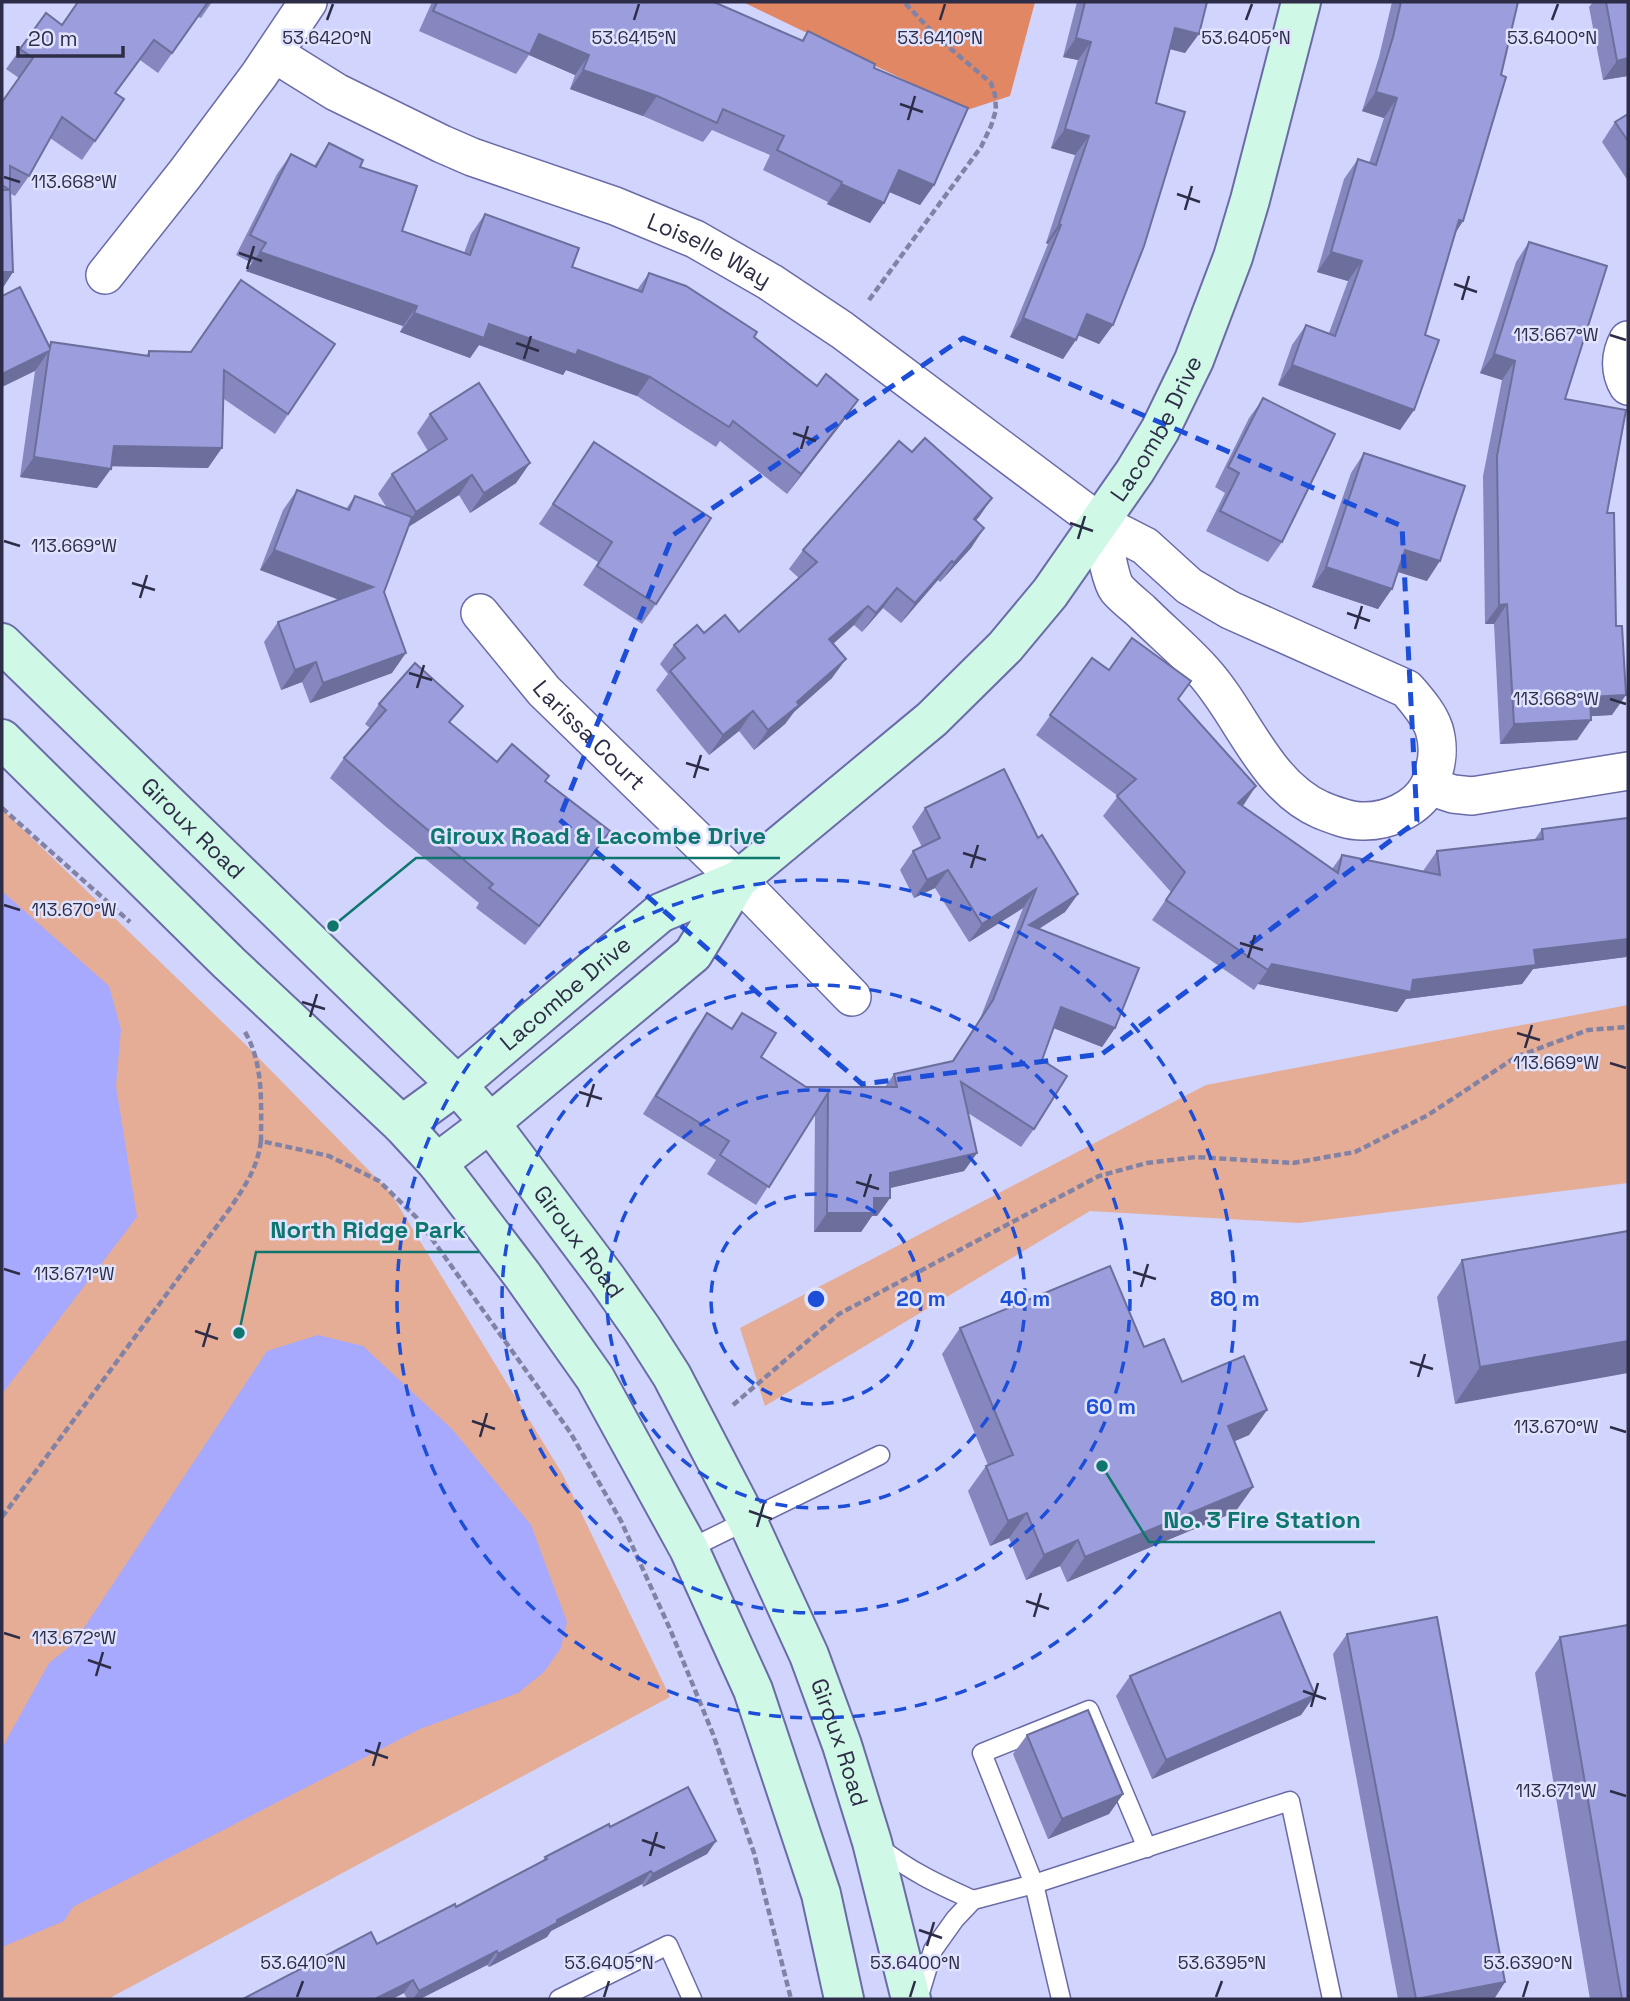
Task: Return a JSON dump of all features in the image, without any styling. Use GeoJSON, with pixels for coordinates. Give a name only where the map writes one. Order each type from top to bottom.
{"type":"FeatureCollection","features":[{"type":"Feature","properties":{"kind":"main road","name":"Lacombe Drive"},"geometry":{"type":"LineString","coordinates":[[402,1125],[457,1085],[660,913],[738,880],[932,719],[1005,647],[1050,593],[1100,523],[1160,430],[1194,360],[1233,257],[1250,201],[1301,2]]}},
{"type":"Feature","properties":{"kind":"main road","name":"Giroux Road"},"geometry":{"type":"LineString","coordinates":[[2,643],[457,1085],[490,1123],[642,1329],[672,1376],[747,1520],[809,1655],[842,1745],[872,1842],[911,1999]]}},
{"type":"Feature","properties":{"kind":"main road"},"geometry":{"type":"LineString","coordinates":[[2,740],[229,963],[402,1125],[437,1163],[523,1276],[595,1378],[690,1549],[753,1690],[821,1894],[844,1999]]}},
{"type":"Feature","properties":{"kind":"main road","name":"Lacombe Drive"},"geometry":{"type":"LineString","coordinates":[[437,1163],[490,1123],[693,954],[738,880]]}},
{"type":"Feature","properties":{"kind":"street"},"geometry":{"type":"LineString","coordinates":[[105,275],[275,54],[308,2]]}},
{"type":"Feature","properties":{"kind":"street","name":"Loiselle Way"},"geometry":{"type":"LineString","coordinates":[[275,54],[337,92],[442,144],[652,220],[695,239],[792,295],[1100,523],[1145,546],[1189,586],[1219,604],[1407,689],[1434,729],[1437,749],[1429,786]]}},
{"type":"Feature","properties":{"kind":"street"},"geometry":{"type":"LineString","coordinates":[[1628,340],[1622,355],[1622,369],[1628,386]]}},
{"type":"Feature","properties":{"kind":"street"},"geometry":{"type":"LineString","coordinates":[[1100,523],[1116,588],[1202,669],[1274,773],[1303,800],[1318,808],[1338,817],[1360,821],[1379,820],[1411,807],[1429,786],[1453,794],[1472,796],[1628,771]]}},
{"type":"Feature","properties":{"kind":"street","name":"Larissa Court"},"geometry":{"type":"LineString","coordinates":[[480,613],[544,691],[738,880]]}},
{"type":"Feature","properties":{"kind":"street"},"geometry":{"type":"LineString","coordinates":[[738,880],[852,997]]}},
{"type":"Feature","properties":{"kind":"lane"},"geometry":{"type":"LineString","coordinates":[[690,1549],[880,1455]]}},
{"type":"Feature","properties":{"kind":"lane"},"geometry":{"type":"LineString","coordinates":[[1061,1999],[1034,1884],[982,1753],[1089,1710],[1147,1848]]}},
{"type":"Feature","properties":{"kind":"lane"},"geometry":{"type":"LineString","coordinates":[[918,1999],[933,1950],[955,1919],[973,1900],[1034,1884],[1290,1801],[1332,1999]]}},
{"type":"Feature","properties":{"kind":"lane"},"geometry":{"type":"LineString","coordinates":[[872,1842],[928,1880],[973,1900]]}},
{"type":"Feature","properties":{"kind":"lane"},"geometry":{"type":"LineString","coordinates":[[559,1999],[668,1945],[692,1999]]}},
{"type":"Feature","properties":{"kind":"path"},"geometry":{"type":"LineString","coordinates":[[869,300],[981,146],[996,110],[991,83],[938,38],[904,2]]}},
{"type":"Feature","properties":{"kind":"path"},"geometry":{"type":"LineString","coordinates":[[2,808],[134,925]]}},
{"type":"Feature","properties":{"kind":"path"},"geometry":{"type":"LineString","coordinates":[[2,1517],[252,1176],[259,1158],[261,1141],[261,1093],[258,1067],[247,1035],[240,1026]]}},
{"type":"Feature","properties":{"kind":"path"},"geometry":{"type":"LineString","coordinates":[[733,1405],[839,1314],[1099,1176],[1147,1163],[1196,1157],[1293,1163],[1355,1152],[1428,1115],[1517,1056],[1588,1030],[1628,1027]]}},
{"type":"Feature","properties":{"kind":"path"},"geometry":{"type":"LineString","coordinates":[[261,1141],[329,1156],[379,1181],[416,1218],[570,1432],[621,1521],[670,1629],[713,1734],[754,1853],[791,1999]]}},
{"type":"Feature","properties":{"kind":"highlighted area"},"geometry":{"type":"Polygon","coordinates":[[[963,338],[1402,526],[1417,821],[1102,1054],[862,1084],[559,819],[673,535],[963,338]]]}},
{"type":"Feature","properties":{"kind":"shaded area"},"geometry":{"type":"Polygon","coordinates":[[[743,2],[1035,2],[1010,96],[967,110],[743,2]]]}},
{"type":"Feature","properties":{"kind":"shaded area"},"geometry":{"type":"Polygon","coordinates":[[[2,809],[244,1043],[390,1192],[563,1475],[670,1697],[108,1999],[2,1999],[2,809]]]}},
{"type":"Feature","properties":{"kind":"shaded area"},"geometry":{"type":"Polygon","coordinates":[[[1628,1005],[1628,1183],[1299,1223],[1090,1211],[765,1406],[740,1328],[1206,1085],[1628,1005]]]}},
{"type":"Feature","properties":{"kind":"water"},"geometry":{"type":"Polygon","coordinates":[[[2,891],[109,986],[121,1029],[116,1086],[137,1217],[2,1394],[2,891]]]}},
{"type":"Feature","properties":{"kind":"water"},"geometry":{"type":"Polygon","coordinates":[[[318,1335],[363,1346],[452,1429],[531,1525],[567,1622],[561,1648],[544,1672],[518,1693],[420,1729],[73,1907],[64,1921],[2,1947],[2,1748],[49,1663],[74,1643],[267,1351],[318,1335]]]}},
{"type":"Feature","properties":{"kind":"building"},"geometry":{"type":"Polygon","coordinates":[[[78,2],[208,2],[172,53],[154,40],[115,93],[124,99],[95,141],[62,117],[29,176],[10,166],[10,190],[2,185],[2,102],[33,58],[20,49],[46,13],[62,25],[78,2]]]}},
{"type":"Feature","properties":{"kind":"building"},"geometry":{"type":"Polygon","coordinates":[[[437,2],[714,2],[803,41],[808,31],[875,64],[874,68],[968,108],[934,185],[899,170],[884,203],[777,150],[784,136],[723,109],[717,123],[657,96],[583,70],[589,55],[539,34],[530,54],[433,11],[437,2]]]}},
{"type":"Feature","properties":{"kind":"building"},"geometry":{"type":"Polygon","coordinates":[[[1085,2],[1207,2],[1199,34],[1175,28],[1156,103],[1185,112],[1144,246],[1113,325],[1087,314],[1076,340],[1023,318],[1061,225],[1059,224],[1089,136],[1065,129],[1091,42],[1076,38],[1085,2]]]}},
{"type":"Feature","properties":{"kind":"building"},"geometry":{"type":"Polygon","coordinates":[[[1401,2],[1518,2],[1501,75],[1506,77],[1463,221],[1459,220],[1425,335],[1439,340],[1414,410],[1292,365],[1306,325],[1335,336],[1362,261],[1331,252],[1358,159],[1376,165],[1397,98],[1376,92],[1401,2]]]}},
{"type":"Feature","properties":{"kind":"building"},"geometry":{"type":"Polygon","coordinates":[[[1606,2],[1628,2],[1628,58],[1617,61],[1606,2]]]}},
{"type":"Feature","properties":{"kind":"building"},"geometry":{"type":"Polygon","coordinates":[[[1628,114],[1628,141],[1615,122],[1628,114]]]}},
{"type":"Feature","properties":{"kind":"building"},"geometry":{"type":"Polygon","coordinates":[[[329,143],[363,160],[360,167],[417,186],[402,231],[470,255],[485,214],[579,248],[572,267],[642,292],[649,273],[686,286],[757,332],[754,337],[817,386],[826,374],[858,400],[801,474],[733,421],[729,427],[650,377],[578,350],[576,355],[489,324],[484,338],[414,313],[417,306],[260,252],[266,243],[250,235],[291,154],[316,167],[329,143]]]}},
{"type":"Feature","properties":{"kind":"building"},"geometry":{"type":"Polygon","coordinates":[[[2,190],[10,190],[13,272],[2,272],[2,190]]]}},
{"type":"Feature","properties":{"kind":"building"},"geometry":{"type":"Polygon","coordinates":[[[1529,242],[1607,266],[1565,399],[1626,410],[1607,513],[1614,513],[1616,626],[1622,626],[1626,695],[1590,697],[1591,720],[1514,724],[1507,604],[1499,605],[1497,456],[1515,361],[1494,354],[1529,242]]]}},
{"type":"Feature","properties":{"kind":"building"},"geometry":{"type":"Polygon","coordinates":[[[241,280],[335,344],[288,414],[224,370],[222,448],[114,446],[111,469],[34,457],[49,351],[2,374],[2,296],[20,287],[50,348],[51,342],[149,356],[149,351],[191,352],[241,280]]]}},
{"type":"Feature","properties":{"kind":"building"},"geometry":{"type":"Polygon","coordinates":[[[479,383],[530,463],[484,493],[472,475],[416,512],[392,474],[447,439],[430,414],[479,383]]]}},
{"type":"Feature","properties":{"kind":"building"},"geometry":{"type":"Polygon","coordinates":[[[1263,398],[1335,434],[1282,542],[1220,511],[1239,473],[1228,467],[1263,398]]]}},
{"type":"Feature","properties":{"kind":"building"},"geometry":{"type":"Polygon","coordinates":[[[925,438],[992,498],[974,519],[984,528],[915,603],[897,588],[876,613],[868,606],[829,639],[846,659],[797,702],[799,705],[768,730],[753,711],[723,735],[670,671],[685,658],[674,645],[697,625],[704,633],[725,615],[739,632],[817,562],[803,550],[899,441],[912,452],[925,438]]]}},
{"type":"Feature","properties":{"kind":"building"},"geometry":{"type":"Polygon","coordinates":[[[594,442],[711,518],[656,604],[597,566],[612,542],[553,504],[594,442]]]}},
{"type":"Feature","properties":{"kind":"building"},"geometry":{"type":"Polygon","coordinates":[[[1364,453],[1465,486],[1440,561],[1405,550],[1392,589],[1326,567],[1364,453]]]}},
{"type":"Feature","properties":{"kind":"building"},"geometry":{"type":"Polygon","coordinates":[[[297,490],[349,510],[355,496],[412,517],[384,592],[406,653],[323,683],[316,662],[295,670],[278,622],[373,587],[274,550],[297,490]]]}},
{"type":"Feature","properties":{"kind":"building"},"geometry":{"type":"Polygon","coordinates":[[[1132,638],[1191,681],[1178,699],[1256,786],[1238,803],[1338,873],[1342,855],[1440,875],[1437,851],[1543,839],[1542,829],[1628,818],[1628,939],[1534,950],[1536,965],[1413,980],[1411,992],[1272,964],[1268,970],[1166,900],[1185,872],[1117,796],[1136,779],[1050,715],[1092,658],[1109,670],[1132,638]]]}},
{"type":"Feature","properties":{"kind":"building"},"geometry":{"type":"Polygon","coordinates":[[[415,663],[463,706],[449,722],[497,762],[512,744],[549,776],[545,781],[610,831],[539,926],[489,888],[493,884],[344,758],[386,710],[379,704],[415,663]]]}},
{"type":"Feature","properties":{"kind":"building"},"geometry":{"type":"Polygon","coordinates":[[[1004,769],[1038,838],[1042,835],[1078,894],[1029,925],[1139,968],[1115,1028],[1061,1007],[1042,1060],[1067,1076],[1034,1129],[961,1082],[977,1153],[890,1173],[890,1198],[874,1198],[874,1213],[827,1213],[828,1093],[769,1187],[720,1155],[729,1141],[656,1096],[707,1013],[732,1029],[742,1013],[776,1033],[761,1057],[806,1087],[897,1087],[894,1074],[953,1061],[993,1000],[1036,889],[982,924],[948,870],[927,880],[913,851],[940,838],[925,808],[1004,769]]]}},
{"type":"Feature","properties":{"kind":"building"},"geometry":{"type":"Polygon","coordinates":[[[1628,1231],[1628,1341],[1480,1367],[1462,1260],[1628,1231]]]}},
{"type":"Feature","properties":{"kind":"building"},"geometry":{"type":"Polygon","coordinates":[[[1110,1266],[1144,1347],[1164,1339],[1182,1382],[1244,1356],[1267,1410],[1228,1426],[1253,1487],[1085,1557],[1078,1540],[1044,1555],[1027,1513],[1008,1521],[986,1466],[1013,1455],[960,1328],[1110,1266]]]}},
{"type":"Feature","properties":{"kind":"building"},"geometry":{"type":"Polygon","coordinates":[[[1280,1612],[1315,1695],[1166,1760],[1130,1676],[1280,1612]]]}},
{"type":"Feature","properties":{"kind":"building"},"geometry":{"type":"Polygon","coordinates":[[[1437,1617],[1505,1982],[1416,1999],[1347,1634],[1437,1617]]]}},
{"type":"Feature","properties":{"kind":"building"},"geometry":{"type":"Polygon","coordinates":[[[1628,1625],[1628,1999],[1622,1999],[1560,1637],[1628,1625]]]}},
{"type":"Feature","properties":{"kind":"building"},"geometry":{"type":"Polygon","coordinates":[[[1088,1710],[1123,1794],[1062,1819],[1027,1735],[1088,1710]]]}},
{"type":"Feature","properties":{"kind":"building"},"geometry":{"type":"Polygon","coordinates":[[[688,1787],[716,1841],[653,1874],[651,1871],[498,1954],[497,1951],[419,1991],[413,1980],[375,1999],[243,1999],[371,1932],[377,1944],[455,1904],[456,1907],[547,1859],[545,1857],[688,1787]]]}},
{"type":"Feature","properties":{"kind":"place","name":"Giroux Road & Lacombe Drive"},"geometry":{"type":"Point","coordinates":[333,926]}},
{"type":"Feature","properties":{"kind":"place","name":"North Ridge Park"},"geometry":{"type":"Point","coordinates":[239,1333]}},
{"type":"Feature","properties":{"kind":"place","name":"No. 3 Fire Station"},"geometry":{"type":"Point","coordinates":[1102,1466]}}]}
